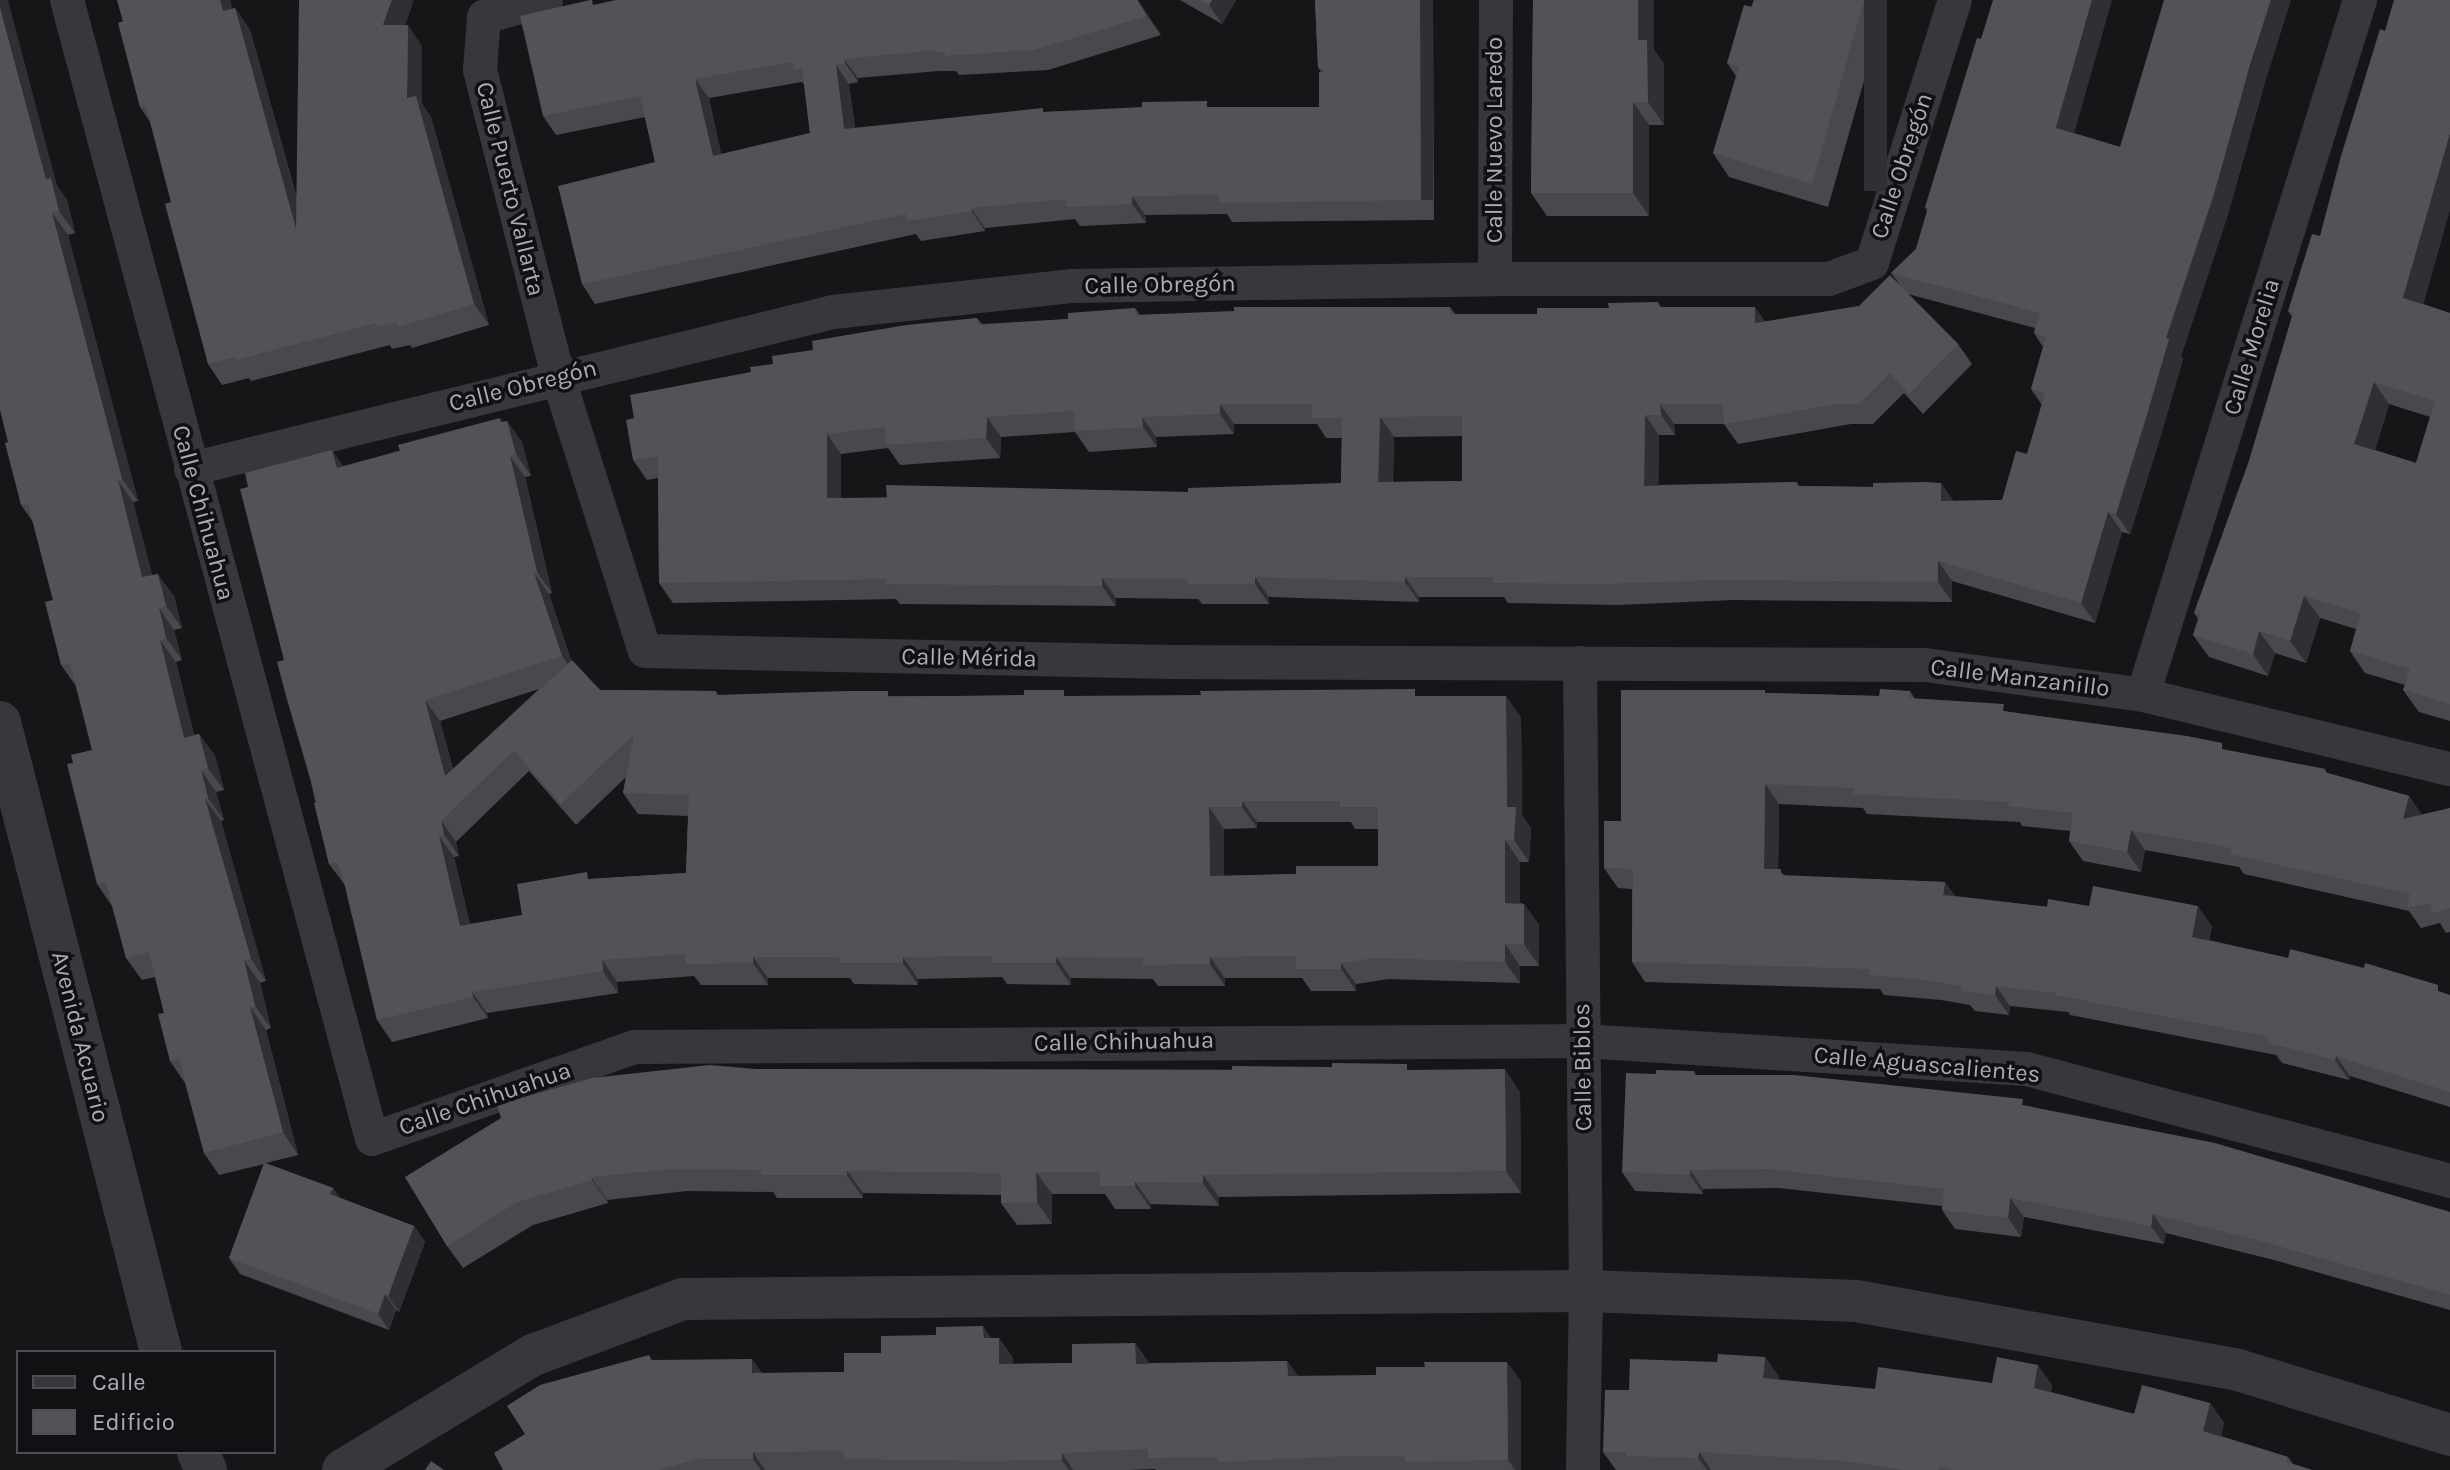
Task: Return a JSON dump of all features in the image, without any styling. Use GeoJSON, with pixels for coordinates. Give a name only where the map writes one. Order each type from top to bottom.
{"type":"FeatureCollection","features":[{"type":"Feature","properties":{"kind":"street","name":"Calle Chihuahua"},"geometry":{"type":"LineString","coordinates":[[67,0],[372,1139],[635,1047],[1583,1041]]}},
{"type":"Feature","properties":{"kind":"street","name":"Calle Puerto Vallarta"},"geometry":{"type":"LineString","coordinates":[[546,0],[484,17],[480,70],[558,377]]}},
{"type":"Feature","properties":{"kind":"street","name":"Calle Nuevo Laredo"},"geometry":{"type":"LineString","coordinates":[[1495,279],[1496,0]]}},
{"type":"Feature","properties":{"kind":"street","name":"Calle Obregón"},"geometry":{"type":"LineString","coordinates":[[191,469],[833,312],[1071,286],[1495,279],[1829,279],[1872,263],[1955,0]]}},
{"type":"Feature","properties":{"kind":"street","name":"Calle Morelia"},"geometry":{"type":"LineString","coordinates":[[2143,695],[2360,0]]}},
{"type":"Feature","properties":{"kind":"street","name":"Calle Mérida"},"geometry":{"type":"LineString","coordinates":[[558,377],[645,651],[1170,662],[1580,663]]}},
{"type":"Feature","properties":{"kind":"street","name":"Calle Manzanillo"},"geometry":{"type":"LineString","coordinates":[[1580,663],[1925,665],[2143,695],[2450,769]]}},
{"type":"Feature","properties":{"kind":"street","name":"Calle Biblos"},"geometry":{"type":"LineString","coordinates":[[1580,663],[1586,1291],[1583,1470]]}},
{"type":"Feature","properties":{"kind":"street","name":"Avenida Acuario"},"geometry":{"type":"LineString","coordinates":[[0,722],[160,1350]]}},
{"type":"Feature","properties":{"kind":"street","name":"Calle Aguascalientes"},"geometry":{"type":"LineString","coordinates":[[1583,1041],[2027,1069],[2450,1181]]}},
{"type":"Feature","properties":{"kind":"street"},"geometry":{"type":"LineString","coordinates":[[343,1470],[533,1355],[683,1299],[1586,1291],[1856,1301],[2238,1370],[2450,1435]]}},
{"type":"Feature","properties":{"kind":"building"},"geometry":{"type":"Polygon","coordinates":[[[117,0],[220,0],[223,11],[235,8],[296,229],[299,0],[392,0],[383,25],[408,25],[407,98],[416,96],[474,304],[398,327],[396,323],[377,327],[376,323],[236,360],[235,357],[208,364],[165,204],[171,202],[146,105],[140,107],[118,23],[123,21],[117,0]]]}},
{"type":"Feature","properties":{"kind":"building"},"geometry":{"type":"Polygon","coordinates":[[[590,0],[593,5],[616,0],[1137,0],[1147,16],[1034,50],[945,56],[945,52],[926,51],[844,59],[845,63],[836,65],[844,129],[1043,108],[1043,112],[1142,107],[1142,102],[1207,101],[1207,107],[1319,107],[1319,72],[1326,71],[1318,67],[1315,0],[1420,0],[1421,200],[1219,203],[1219,195],[1132,196],[1132,204],[1066,207],[1066,199],[971,208],[972,211],[907,221],[906,214],[582,284],[558,186],[655,162],[640,96],[543,116],[520,16],[590,0]],[[793,62],[695,79],[713,156],[810,133],[802,69],[794,70],[793,62]]]}},
{"type":"Feature","properties":{"kind":"building"},"geometry":{"type":"Polygon","coordinates":[[[1533,0],[1638,0],[1638,40],[1647,40],[1648,102],[1633,102],[1633,193],[1531,193],[1533,0]]]}},
{"type":"Feature","properties":{"kind":"building"},"geometry":{"type":"Polygon","coordinates":[[[1754,0],[1864,0],[1812,184],[1713,153],[1739,67],[1727,63],[1744,5],[1752,7],[1754,0]]]}},
{"type":"Feature","properties":{"kind":"building"},"geometry":{"type":"Polygon","coordinates":[[[1993,0],[2092,0],[2056,128],[2120,147],[2164,0],[2271,0],[2214,194],[2166,338],[2169,339],[2116,514],[2108,512],[2081,603],[1938,561],[1938,582],[1719,580],[1603,584],[1494,583],[1493,577],[1405,577],[1405,582],[1255,577],[1255,584],[1188,584],[1188,579],[1102,578],[1102,586],[886,584],[886,579],[659,583],[658,456],[633,460],[626,420],[634,418],[630,395],[751,372],[750,367],[773,364],[772,356],[813,350],[812,341],[906,325],[977,318],[978,325],[1068,319],[1068,313],[1135,308],[1135,315],[1234,311],[1234,307],[1450,307],[1450,314],[1537,314],[1537,308],[1609,308],[1608,303],[1658,302],[1658,307],[1755,307],[1755,323],[1859,306],[1890,275],[1958,344],[1909,394],[1890,373],[1859,404],[1837,404],[1724,424],[1723,404],[1660,404],[1661,415],[1645,415],[1644,486],[1797,482],[1797,486],[1873,487],[1873,483],[1925,482],[1941,483],[1941,501],[2002,500],[2016,451],[2027,454],[2045,393],[2031,389],[2046,337],[2034,333],[2040,313],[1891,273],[1916,249],[1928,208],[1925,207],[1977,38],[1981,39],[1993,0]],[[1220,404],[1220,414],[1142,417],[1143,427],[1075,431],[1074,411],[987,417],[986,438],[886,445],[885,427],[827,434],[827,498],[887,498],[886,485],[1188,492],[1188,488],[1341,483],[1342,418],[1312,418],[1312,404],[1220,404]],[[1462,416],[1380,417],[1378,482],[1462,481],[1462,416]]]}},
{"type":"Feature","properties":{"kind":"building"},"geometry":{"type":"Polygon","coordinates":[[[2394,0],[2450,0],[2450,134],[2403,298],[2450,313],[2450,704],[2403,690],[2410,669],[2350,651],[2361,613],[2304,596],[2290,641],[2259,631],[2253,654],[2193,635],[2200,614],[2194,613],[2249,461],[2293,313],[2288,311],[2312,234],[2320,236],[2380,29],[2385,31],[2394,0]],[[2374,382],[2354,444],[2416,463],[2435,401],[2374,382]]]}},
{"type":"Feature","properties":{"kind":"building"},"geometry":{"type":"Polygon","coordinates":[[[0,7],[46,179],[51,178],[59,211],[52,213],[122,479],[118,480],[142,577],[158,574],[166,606],[159,608],[166,638],[160,640],[184,738],[199,734],[208,768],[201,770],[208,798],[205,799],[251,959],[244,960],[255,1006],[250,1007],[283,1132],[204,1153],[179,1058],[170,1061],[158,1014],[164,1013],[149,952],[126,958],[106,882],[97,884],[67,764],[73,763],[71,755],[92,750],[70,663],[61,665],[45,602],[53,600],[28,504],[21,505],[5,443],[8,442],[0,410],[0,7]]]}},
{"type":"Feature","properties":{"kind":"building"},"geometry":{"type":"Polygon","coordinates":[[[500,418],[501,422],[507,421],[516,454],[510,456],[537,572],[534,573],[562,656],[425,700],[445,776],[572,660],[600,690],[716,691],[716,695],[888,691],[888,697],[1024,695],[1024,690],[1064,690],[1064,696],[1201,695],[1200,691],[1415,689],[1415,696],[1506,696],[1507,807],[1516,807],[1514,840],[1505,840],[1505,903],[1524,904],[1524,944],[1505,944],[1505,962],[1374,958],[1341,963],[1341,969],[1296,969],[1296,956],[1210,957],[1210,964],[1143,965],[1143,958],[1056,957],[1056,963],[992,963],[992,956],[903,957],[903,963],[839,963],[839,957],[753,957],[753,963],[686,964],[686,954],[602,960],[603,971],[472,992],[473,997],[377,1020],[342,874],[336,862],[329,864],[314,803],[317,802],[277,662],[284,660],[240,489],[248,487],[245,473],[332,450],[337,468],[400,451],[398,445],[500,418]],[[634,734],[561,804],[514,750],[441,821],[444,834],[439,836],[460,926],[522,915],[517,884],[587,872],[588,879],[686,873],[689,795],[623,793],[634,734]],[[1242,801],[1242,807],[1209,807],[1210,876],[1296,874],[1296,866],[1378,866],[1378,807],[1340,807],[1340,801],[1242,801]]]}},
{"type":"Feature","properties":{"kind":"building"},"geometry":{"type":"Polygon","coordinates":[[[1880,689],[1910,691],[1909,698],[2004,704],[2003,711],[2222,743],[2222,749],[2325,769],[2324,772],[2409,796],[2403,819],[2450,808],[2450,908],[2432,913],[2430,903],[2407,908],[2410,894],[2230,854],[2231,848],[2131,830],[2127,852],[2069,841],[2073,813],[2008,806],[2009,802],[1853,794],[1854,788],[1765,784],[1764,869],[1781,869],[1781,875],[1945,882],[1943,895],[2047,907],[2048,899],[2089,906],[2093,886],[2198,906],[2192,937],[2288,958],[2290,949],[2364,968],[2365,963],[2438,985],[2438,991],[2450,995],[2450,1092],[2336,1056],[2335,1060],[2268,1043],[2269,1037],[2056,993],[1996,986],[1995,995],[1961,991],[1961,986],[1927,980],[1870,975],[1870,969],[1632,962],[1633,869],[1604,868],[1604,821],[1621,821],[1621,690],[1765,690],[1765,693],[1879,696],[1880,689]]]}},
{"type":"Feature","properties":{"kind":"building"},"geometry":{"type":"Polygon","coordinates":[[[1332,1063],[1407,1064],[1407,1070],[1505,1069],[1506,1171],[1203,1175],[1203,1183],[1135,1182],[1135,1186],[1100,1186],[1100,1172],[1036,1172],[1037,1202],[1001,1203],[1001,1173],[847,1171],[847,1175],[761,1175],[761,1170],[671,1169],[591,1177],[592,1180],[517,1202],[447,1246],[405,1177],[501,1118],[497,1105],[592,1078],[710,1065],[756,1069],[1232,1070],[1232,1066],[1332,1067],[1332,1063]]]}},
{"type":"Feature","properties":{"kind":"building"},"geometry":{"type":"Polygon","coordinates":[[[1656,1070],[1694,1071],[1694,1075],[1794,1075],[2023,1099],[2022,1105],[2215,1143],[2450,1212],[2450,1295],[2153,1214],[2151,1226],[2010,1198],[2008,1218],[1942,1210],[1944,1189],[1766,1169],[1690,1170],[1690,1175],[1622,1172],[1626,1073],[1656,1074],[1656,1070]]]}},
{"type":"Feature","properties":{"kind":"building"},"geometry":{"type":"Polygon","coordinates":[[[264,1163],[333,1188],[330,1194],[414,1226],[388,1296],[385,1294],[378,1314],[229,1258],[264,1163]]]}},
{"type":"Feature","properties":{"kind":"building"},"geometry":{"type":"Polygon","coordinates":[[[983,1326],[984,1338],[999,1338],[999,1364],[1072,1363],[1072,1344],[1135,1343],[1136,1364],[1287,1361],[1288,1376],[1376,1375],[1376,1367],[1425,1367],[1424,1362],[1507,1362],[1508,1460],[1405,1462],[1405,1456],[1347,1456],[1218,1462],[1218,1457],[1148,1458],[1148,1449],[1062,1453],[1062,1460],[983,1461],[844,1459],[844,1451],[753,1452],[753,1459],[698,1459],[658,1470],[503,1470],[494,1453],[525,1434],[507,1406],[540,1385],[649,1355],[650,1360],[752,1359],[752,1373],[844,1372],[844,1353],[881,1353],[881,1336],[936,1335],[936,1327],[983,1326]]]}},
{"type":"Feature","properties":{"kind":"building"},"geometry":{"type":"Polygon","coordinates":[[[1718,1354],[1765,1357],[1763,1378],[1875,1389],[1878,1367],[1992,1383],[1997,1357],[2038,1365],[2034,1388],[2134,1414],[2142,1385],[2210,1403],[2203,1431],[2288,1457],[2286,1462],[2312,1470],[1954,1470],[1940,1467],[1939,1470],[1905,1470],[1844,1461],[1699,1452],[1698,1458],[1626,1456],[1626,1452],[1603,1452],[1605,1390],[1629,1390],[1630,1359],[1717,1362],[1718,1354]]]}},
{"type":"Feature","properties":{"kind":"building"},"geometry":{"type":"Polygon","coordinates":[[[431,1461],[444,1470],[425,1470],[431,1461]]]}}]}
